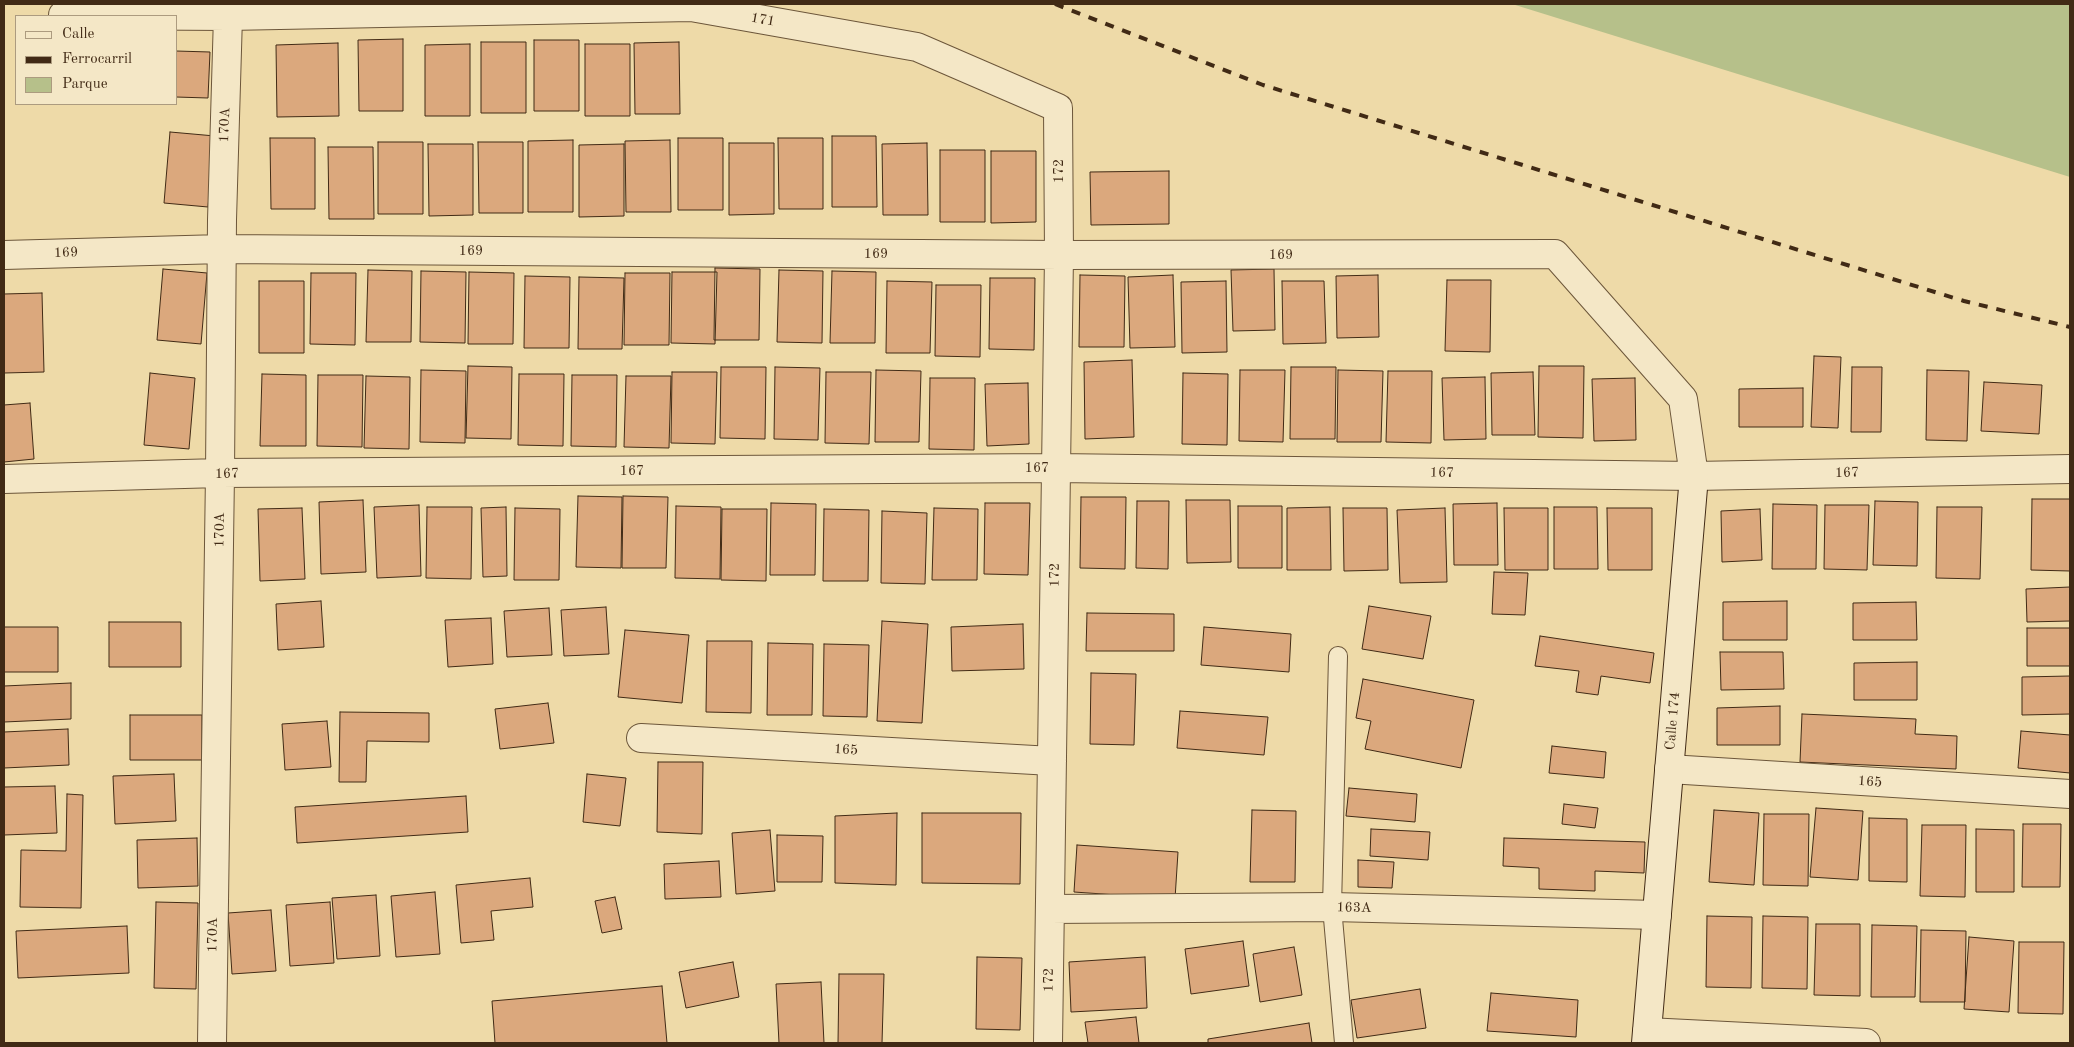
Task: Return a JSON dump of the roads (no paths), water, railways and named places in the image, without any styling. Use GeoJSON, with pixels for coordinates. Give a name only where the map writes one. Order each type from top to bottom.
{"type":"FeatureCollection","features":[{"type":"Feature","properties":{"kind":"street","name":"171"},"geometry":{"type":"LineString","coordinates":[[178,16],[691,8],[917,48],[1058,108]]}},
{"type":"Feature","properties":{"kind":"street","name":"170A"},"geometry":{"type":"LineString","coordinates":[[212,1043],[222,249],[228,16]]}},
{"type":"Feature","properties":{"kind":"street","name":"172"},"geometry":{"type":"LineString","coordinates":[[1048,1043],[1059,255],[1058,108]]}},
{"type":"Feature","properties":{"kind":"street","name":"169"},"geometry":{"type":"LineString","coordinates":[[4,255],[222,249],[1059,255],[1555,254],[1683,399]]}},
{"type":"Feature","properties":{"kind":"street","name":"Calle 174"},"geometry":{"type":"LineString","coordinates":[[1647,1038],[1694,476],[1683,399]]}},
{"type":"Feature","properties":{"kind":"street","name":"167"},"geometry":{"type":"LineString","coordinates":[[4,479],[220,474],[1056,468],[1694,476],[2070,469]]}},
{"type":"Feature","properties":{"kind":"street","name":"165"},"geometry":{"type":"LineString","coordinates":[[640,738],[1052,761]]}},
{"type":"Feature","properties":{"kind":"street","name":"165"},"geometry":{"type":"LineString","coordinates":[[1669,769],[2070,794]]}},
{"type":"Feature","properties":{"kind":"street","name":"163A"},"geometry":{"type":"LineString","coordinates":[[1050,909],[1332,907],[1657,915]]}},
{"type":"Feature","properties":{"kind":"street"},"geometry":{"type":"LineString","coordinates":[[1647,1038],[1866,1043]]}},
{"type":"Feature","properties":{"kind":"lane"},"geometry":{"type":"LineString","coordinates":[[1338,656],[1332,907],[1344,1043]]}},
{"type":"Feature","properties":{"kind":"railway"},"geometry":{"type":"LineString","coordinates":[[1055,4],[1263,85],[1964,301],[2070,327]]}}]}
